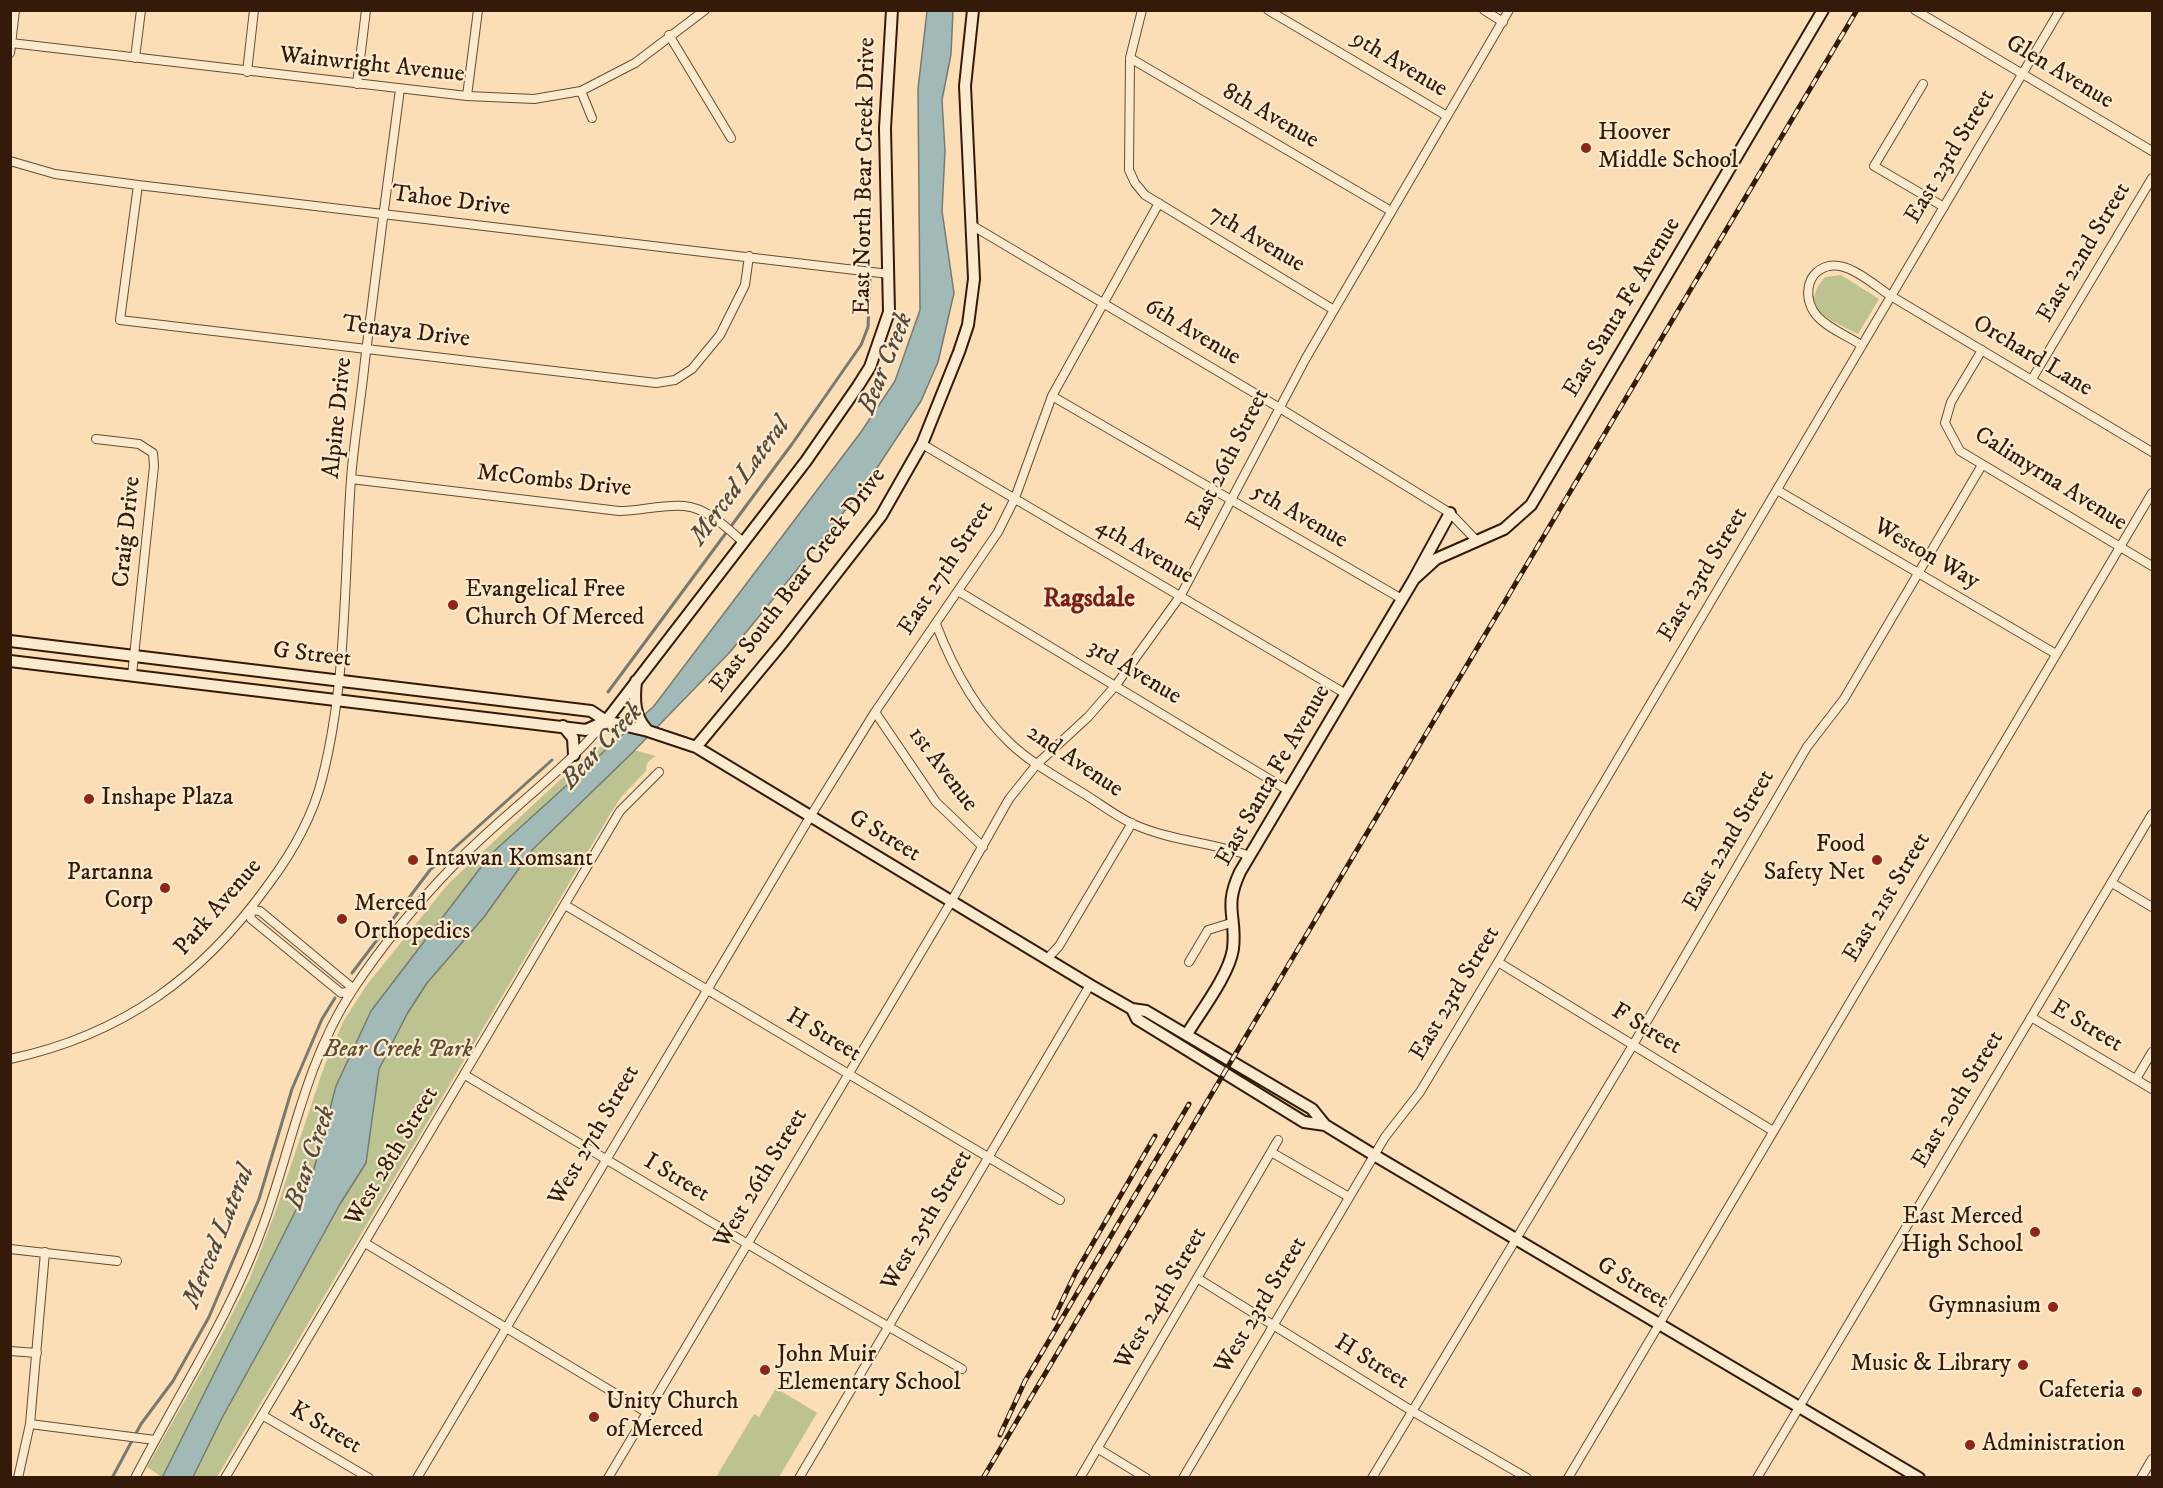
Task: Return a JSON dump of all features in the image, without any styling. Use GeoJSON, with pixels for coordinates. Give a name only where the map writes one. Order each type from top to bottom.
{"type":"FeatureCollection","features":[{"type":"Feature","properties":{"kind":"main road","name":"East North Bear Creek Drive"},"geometry":{"type":"LineString","coordinates":[[606,721],[739,539],[806,461],[870,367],[889,312],[885,128],[892,10]]}},
{"type":"Feature","properties":{"kind":"main road","name":"East South Bear Creek Drive"},"geometry":{"type":"LineString","coordinates":[[696,747],[777,650],[881,516],[922,444],[968,325],[975,270],[965,86],[974,10]]}},
{"type":"Feature","properties":{"kind":"main road","name":"East Santa Fe Avenue"},"geometry":{"type":"LineString","coordinates":[[1414,579],[1436,559],[1475,539],[1504,529],[1531,505],[1823,10]]}},
{"type":"Feature","properties":{"kind":"main road","name":"East Santa Fe Avenue"},"geometry":{"type":"LineString","coordinates":[[1187,1034],[1229,961],[1233,943],[1230,908],[1233,888],[1414,579],[1450,513]]}},
{"type":"Feature","properties":{"kind":"main road","name":"G Street"},"geometry":{"type":"LineString","coordinates":[[10,641],[591,711],[606,721],[648,731],[696,747],[1090,985],[1132,1009],[1146,1011],[1187,1034],[1312,1109],[1325,1125],[1374,1155],[1919,1478]]}},
{"type":"Feature","properties":{"kind":"main road","name":"G Street"},"geometry":{"type":"LineString","coordinates":[[10,661],[586,730],[606,721]]}},
{"type":"Feature","properties":{"kind":"main road"},"geometry":{"type":"LineString","coordinates":[[636,681],[635,707],[641,724],[648,731]]}},
{"type":"Feature","properties":{"kind":"main road"},"geometry":{"type":"LineString","coordinates":[[562,726],[573,738],[574,755]]}},
{"type":"Feature","properties":{"kind":"main road","name":"G Street"},"geometry":{"type":"LineString","coordinates":[[1132,1009],[1137,1019],[1304,1122],[1325,1125]]}},
{"type":"Feature","properties":{"kind":"street"},"geometry":{"type":"LineString","coordinates":[[10,53],[15,10]]}},
{"type":"Feature","properties":{"kind":"street"},"geometry":{"type":"LineString","coordinates":[[135,58],[141,10]]}},
{"type":"Feature","properties":{"kind":"street"},"geometry":{"type":"LineString","coordinates":[[247,72],[254,10]]}},
{"type":"Feature","properties":{"kind":"street"},"geometry":{"type":"LineString","coordinates":[[357,84],[366,10]]}},
{"type":"Feature","properties":{"kind":"street"},"geometry":{"type":"LineString","coordinates":[[467,96],[478,10]]}},
{"type":"Feature","properties":{"kind":"street","name":"Wainwright Avenue"},"geometry":{"type":"LineString","coordinates":[[11,43],[400,89],[467,96],[534,99],[580,91],[635,63],[705,10]]}},
{"type":"Feature","properties":{"kind":"street","name":"7th Avenue"},"geometry":{"type":"LineString","coordinates":[[1142,10],[1130,58],[1129,170],[1140,189],[1159,203],[1334,310]]}},
{"type":"Feature","properties":{"kind":"street","name":"9th Avenue"},"geometry":{"type":"LineString","coordinates":[[1268,10],[1447,116]]}},
{"type":"Feature","properties":{"kind":"street"},"geometry":{"type":"LineString","coordinates":[[1484,10],[1503,22]]}},
{"type":"Feature","properties":{"kind":"street","name":"East 26th Street"},"geometry":{"type":"LineString","coordinates":[[951,902],[1009,799],[1037,764],[1088,717],[1116,685],[1180,596],[1278,407],[1509,10]]}},
{"type":"Feature","properties":{"kind":"street","name":"Glen Avenue"},"geometry":{"type":"LineString","coordinates":[[1915,10],[2152,151]]}},
{"type":"Feature","properties":{"kind":"street","name":"East 23rd Street"},"geometry":{"type":"LineString","coordinates":[[1374,1155],[1391,1128],[1420,1092],[1498,962],[2060,10]]}},
{"type":"Feature","properties":{"kind":"street"},"geometry":{"type":"LineString","coordinates":[[669,35],[731,138]]}},
{"type":"Feature","properties":{"kind":"street","name":"8th Avenue"},"geometry":{"type":"LineString","coordinates":[[1130,58],[1391,211]]}},
{"type":"Feature","properties":{"kind":"street"},"geometry":{"type":"LineString","coordinates":[[1923,84],[1874,166],[1944,207]]}},
{"type":"Feature","properties":{"kind":"street","name":"Alpine Drive"},"geometry":{"type":"LineString","coordinates":[[338,680],[347,577],[351,479],[400,89]]}},
{"type":"Feature","properties":{"kind":"street"},"geometry":{"type":"LineString","coordinates":[[580,91],[592,118]]}},
{"type":"Feature","properties":{"kind":"street","name":"Tahoe Drive"},"geometry":{"type":"LineString","coordinates":[[10,161],[55,174],[138,185],[889,274]]}},
{"type":"Feature","properties":{"kind":"street","name":"East 22nd Street"},"geometry":{"type":"LineString","coordinates":[[2032,379],[2152,178]]}},
{"type":"Feature","properties":{"kind":"street","name":"Tenaya Drive"},"geometry":{"type":"LineString","coordinates":[[138,185],[120,320],[656,383],[675,380],[692,369],[729,322],[745,285],[749,256]]}},
{"type":"Feature","properties":{"kind":"street","name":"East 27th Street"},"geometry":{"type":"LineString","coordinates":[[810,817],[875,712],[998,532],[1015,498],[1052,396],[1159,203]]}},
{"type":"Feature","properties":{"kind":"street","name":"6th Avenue"},"geometry":{"type":"LineString","coordinates":[[973,226],[1278,407],[1450,513],[1475,539]]}},
{"type":"Feature","properties":{"kind":"street","name":"Orchard Lane"},"geometry":{"type":"LineString","coordinates":[[1862,345],[1819,319],[1808,304],[1806,292],[1814,275],[1830,266],[1851,270],[2152,452]]}},
{"type":"Feature","properties":{"kind":"street","name":"Calimyrna Avenue"},"geometry":{"type":"LineString","coordinates":[[1982,350],[1951,402],[1945,423],[1960,451],[2152,566]]}},
{"type":"Feature","properties":{"kind":"street","name":"5th Avenue"},"geometry":{"type":"LineString","coordinates":[[1052,396],[1402,599]]}},
{"type":"Feature","properties":{"kind":"street","name":"Craig Drive"},"geometry":{"type":"LineString","coordinates":[[96,439],[139,444],[153,453],[132,675]]}},
{"type":"Feature","properties":{"kind":"street","name":"4th Avenue"},"geometry":{"type":"LineString","coordinates":[[922,444],[1346,694]]}},
{"type":"Feature","properties":{"kind":"street","name":"East 22nd Street"},"geometry":{"type":"LineString","coordinates":[[1372,1478],[1633,1045],[1808,747],[1844,699],[1982,465]]}},
{"type":"Feature","properties":{"kind":"street","name":"McCombs Drive"},"geometry":{"type":"LineString","coordinates":[[351,479],[619,511],[684,506],[711,516],[739,539]]}},
{"type":"Feature","properties":{"kind":"street","name":"Weston Way"},"geometry":{"type":"LineString","coordinates":[[1777,490],[2056,654]]}},
{"type":"Feature","properties":{"kind":"street","name":"East 21st Street"},"geometry":{"type":"LineString","coordinates":[[1568,1478],[2152,493]]}},
{"type":"Feature","properties":{"kind":"street","name":"3rd Avenue"},"geometry":{"type":"LineString","coordinates":[[958,591],[1289,790]]}},
{"type":"Feature","properties":{"kind":"street","name":"2nd Avenue"},"geometry":{"type":"LineString","coordinates":[[936,624],[957,670],[989,719],[1009,743],[1037,764],[1132,824],[1172,837],[1227,848],[1250,856]]}},
{"type":"Feature","properties":{"kind":"street","name":"Park Avenue"},"geometry":{"type":"LineString","coordinates":[[10,1059],[47,1051],[90,1035],[160,996],[197,967],[250,910],[294,850],[308,821],[322,782],[338,680]]}},
{"type":"Feature","properties":{"kind":"street","name":"1st Avenue"},"geometry":{"type":"LineString","coordinates":[[875,712],[936,802],[982,847]]}},
{"type":"Feature","properties":{"kind":"street"},"geometry":{"type":"LineString","coordinates":[[135,1478],[151,1439],[214,1334],[253,1250],[307,1087],[329,1033],[352,991],[455,863],[574,755],[606,721]]}},
{"type":"Feature","properties":{"kind":"street","name":"West 28th Street"},"geometry":{"type":"LineString","coordinates":[[225,1478],[620,811],[659,772]]}},
{"type":"Feature","properties":{"kind":"street","name":"East 20th Street"},"geometry":{"type":"LineString","coordinates":[[1757,1478],[2152,814]]}},
{"type":"Feature","properties":{"kind":"street","name":"West 27th Street"},"geometry":{"type":"LineString","coordinates":[[417,1478],[604,1159],[810,817]]}},
{"type":"Feature","properties":{"kind":"street"},"geometry":{"type":"LineString","coordinates":[[1047,959],[1059,946],[1132,824]]}},
{"type":"Feature","properties":{"kind":"street"},"geometry":{"type":"LineString","coordinates":[[2112,883],[2152,907]]}},
{"type":"Feature","properties":{"kind":"street","name":"West 26th Street"},"geometry":{"type":"LineString","coordinates":[[608,1478],[951,902]]}},
{"type":"Feature","properties":{"kind":"street","name":"H Street"},"geometry":{"type":"LineString","coordinates":[[565,905],[1060,1200]]}},
{"type":"Feature","properties":{"kind":"street"},"geometry":{"type":"LineString","coordinates":[[250,910],[260,911],[335,972],[352,991],[341,993],[327,982],[251,919],[250,910]]}},
{"type":"Feature","properties":{"kind":"street"},"geometry":{"type":"LineString","coordinates":[[1189,962],[1208,930],[1231,923]]}},
{"type":"Feature","properties":{"kind":"street"},"geometry":{"type":"LineString","coordinates":[[308,966],[315,956]]}},
{"type":"Feature","properties":{"kind":"street","name":"F Street"},"geometry":{"type":"LineString","coordinates":[[1498,962],[1773,1131]]}},
{"type":"Feature","properties":{"kind":"street"},"geometry":{"type":"LineString","coordinates":[[327,982],[335,972]]}},
{"type":"Feature","properties":{"kind":"street","name":"West 25th Street"},"geometry":{"type":"LineString","coordinates":[[799,1478],[1090,985]]}},
{"type":"Feature","properties":{"kind":"street","name":"E Street"},"geometry":{"type":"LineString","coordinates":[[2031,1017],[2152,1089]]}},
{"type":"Feature","properties":{"kind":"street"},"geometry":{"type":"LineString","coordinates":[[2136,1079],[2152,1052]]}},
{"type":"Feature","properties":{"kind":"street","name":"I Street"},"geometry":{"type":"LineString","coordinates":[[465,1075],[962,1369]]}},
{"type":"Feature","properties":{"kind":"street","name":"West 24th Street"},"geometry":{"type":"LineString","coordinates":[[1080,1478],[1278,1140]]}},
{"type":"Feature","properties":{"kind":"street"},"geometry":{"type":"LineString","coordinates":[[1271,1152],[1349,1197]]}},
{"type":"Feature","properties":{"kind":"street","name":"West 23rd Street"},"geometry":{"type":"LineString","coordinates":[[1183,1478],[1374,1155]]}},
{"type":"Feature","properties":{"kind":"street"},"geometry":{"type":"LineString","coordinates":[[364,1243],[646,1412]]}},
{"type":"Feature","properties":{"kind":"street"},"geometry":{"type":"LineString","coordinates":[[10,1249],[117,1261]]}},
{"type":"Feature","properties":{"kind":"street"},"geometry":{"type":"LineString","coordinates":[[18,1478],[30,1424],[45,1252]]}},
{"type":"Feature","properties":{"kind":"street","name":"H Street"},"geometry":{"type":"LineString","coordinates":[[1197,1278],[1412,1411],[1527,1478]]}},
{"type":"Feature","properties":{"kind":"street"},"geometry":{"type":"LineString","coordinates":[[10,1351],[37,1353]]}},
{"type":"Feature","properties":{"kind":"street","name":"K Street"},"geometry":{"type":"LineString","coordinates":[[262,1414],[369,1478]]}},
{"type":"Feature","properties":{"kind":"street"},"geometry":{"type":"LineString","coordinates":[[30,1424],[151,1439]]}},
{"type":"Feature","properties":{"kind":"street"},"geometry":{"type":"LineString","coordinates":[[1097,1448],[1146,1478]]}},
{"type":"Feature","properties":{"kind":"street"},"geometry":{"type":"LineString","coordinates":[[2141,1478],[2152,1459]]}},
{"type":"Feature","properties":{"kind":"green space"},"geometry":{"type":"Polygon","coordinates":[[[1841,275],[1879,299],[1858,334],[1828,319],[1816,306],[1814,298],[1817,288],[1825,277],[1841,275]]]}},
{"type":"Feature","properties":{"kind":"green space","name":"Bear Creek Park"},"geometry":{"type":"Polygon","coordinates":[[[607,743],[656,756],[648,762],[646,771],[621,797],[609,816],[217,1477],[162,1477],[147,1467],[219,1340],[250,1278],[275,1213],[324,1067],[343,1022],[366,986],[448,884],[588,754],[607,743]]]}},
{"type":"Feature","properties":{"kind":"green space"},"geometry":{"type":"Polygon","coordinates":[[[776,1388],[817,1413],[779,1477],[716,1477],[754,1414],[759,1417],[776,1388]]]}},
{"type":"Feature","properties":{"kind":"water"},"geometry":{"type":"Polygon","coordinates":[[[927,11],[953,11],[951,54],[942,100],[945,151],[942,211],[954,293],[938,362],[921,401],[865,486],[730,652],[632,753],[533,849],[484,917],[427,983],[407,1014],[379,1069],[366,1163],[340,1204],[222,1418],[193,1477],[162,1478],[311,1180],[336,1086],[371,1011],[491,854],[654,706],[861,432],[895,381],[920,310],[918,89],[927,11]]]}},
{"type":"Feature","properties":{"kind":"waterway","name":"Merced Lateral"},"geometry":{"type":"LineString","coordinates":[[608,692],[792,444],[861,345],[868,327],[870,280]]}},
{"type":"Feature","properties":{"kind":"waterway","name":"Merced Lateral"},"geometry":{"type":"LineString","coordinates":[[352,973],[430,870],[552,760]]}},
{"type":"Feature","properties":{"kind":"waterway","name":"Merced Lateral"},"geometry":{"type":"LineString","coordinates":[[112,1478],[141,1424],[173,1381],[209,1317],[259,1199],[292,1089],[322,1019],[335,998]]}},
{"type":"Feature","properties":{"kind":"railway"},"geometry":{"type":"LineString","coordinates":[[983,1478],[1857,10]]}},
{"type":"Feature","properties":{"kind":"railway"},"geometry":{"type":"LineString","coordinates":[[1000,1435],[1025,1381],[1189,1104]]}},
{"type":"Feature","properties":{"kind":"railway"},"geometry":{"type":"LineString","coordinates":[[1054,1318],[1075,1274],[1155,1136]]}},
{"type":"Feature","properties":{"kind":"place","name":"Hoover Middle School"},"geometry":{"type":"Point","coordinates":[1586,148]}},
{"type":"Feature","properties":{"kind":"place","name":"Evangelical Free Church Of Merced"},"geometry":{"type":"Point","coordinates":[453,605]}},
{"type":"Feature","properties":{"kind":"place","name":"Inshape Plaza"},"geometry":{"type":"Point","coordinates":[89,799]}},
{"type":"Feature","properties":{"kind":"place","name":"Intawan Komsant"},"geometry":{"type":"Point","coordinates":[413,860]}},
{"type":"Feature","properties":{"kind":"place","name":"Food Safety Net"},"geometry":{"type":"Point","coordinates":[1877,860]}},
{"type":"Feature","properties":{"kind":"place","name":"Partanna Corp"},"geometry":{"type":"Point","coordinates":[165,888]}},
{"type":"Feature","properties":{"kind":"place","name":"Merced Orthopedics"},"geometry":{"type":"Point","coordinates":[342,919]}},
{"type":"Feature","properties":{"kind":"place","name":"East Merced High School"},"geometry":{"type":"Point","coordinates":[2035,1232]}},
{"type":"Feature","properties":{"kind":"place","name":"Gymnasium"},"geometry":{"type":"Point","coordinates":[2053,1307]}},
{"type":"Feature","properties":{"kind":"place","name":"Music & Library"},"geometry":{"type":"Point","coordinates":[2023,1365]}},
{"type":"Feature","properties":{"kind":"place","name":"John Muir Elementary School"},"geometry":{"type":"Point","coordinates":[765,1370]}},
{"type":"Feature","properties":{"kind":"place","name":"Cafeteria"},"geometry":{"type":"Point","coordinates":[2137,1392]}},
{"type":"Feature","properties":{"kind":"place","name":"Unity Church of Merced"},"geometry":{"type":"Point","coordinates":[594,1417]}},
{"type":"Feature","properties":{"kind":"place","name":"Administration"},"geometry":{"type":"Point","coordinates":[1970,1445]}},
{"type":"Feature","properties":{"kind":"district","name":"Ragsdale"},"geometry":{"type":"Point","coordinates":[1089,601]}},
{"type":"Feature","properties":{"kind":"water label","name":"Bear Creek"},"geometry":{"type":"Point","coordinates":[887,364]}},
{"type":"Feature","properties":{"kind":"water label","name":"Bear Creek"},"geometry":{"type":"Point","coordinates":[603,747]}},
{"type":"Feature","properties":{"kind":"water label","name":"Bear Creek"},"geometry":{"type":"Point","coordinates":[312,1158]}}]}
